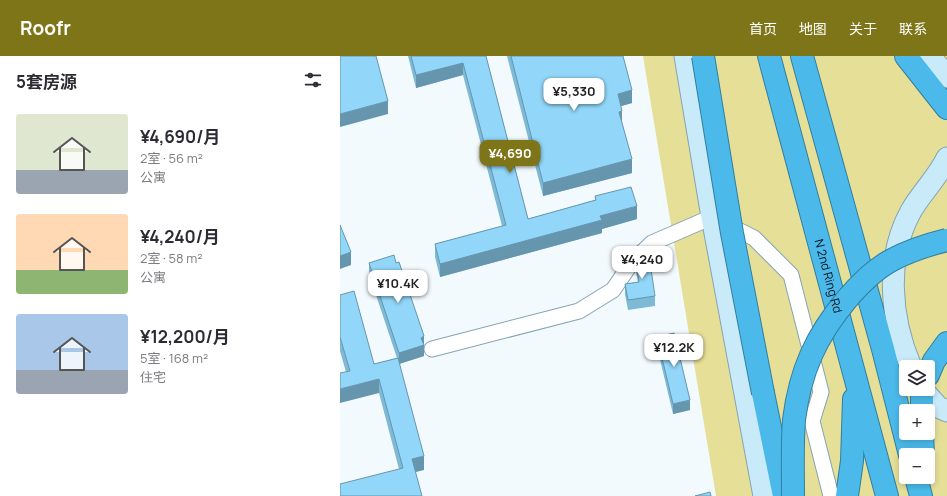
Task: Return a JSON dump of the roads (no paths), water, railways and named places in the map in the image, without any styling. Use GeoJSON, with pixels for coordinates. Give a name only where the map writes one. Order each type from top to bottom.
{"type":"FeatureCollection","features":[{"type":"Feature","properties":{"kind":"highway"},"geometry":{"type":"LineString","coordinates":[[703,56],[732,233],[784,496]]}},
{"type":"Feature","properties":{"kind":"highway","name":"N 2nd Ring Rd"},"geometry":{"type":"LineString","coordinates":[[769,56],[887,496]]}},
{"type":"Feature","properties":{"kind":"highway"},"geometry":{"type":"LineString","coordinates":[[802,56],[883,349],[908,448]]}},
{"type":"Feature","properties":{"kind":"highway"},"geometry":{"type":"LineString","coordinates":[[906,56],[947,108]]}},
{"type":"Feature","properties":{"kind":"highway"},"geometry":{"type":"LineString","coordinates":[[793,496],[793,447],[797,406],[808,360],[820,335],[855,291],[873,273],[890,261],[915,249],[947,240]]}},
{"type":"Feature","properties":{"kind":"highway"},"geometry":{"type":"LineString","coordinates":[[935,360],[947,343]]}},
{"type":"Feature","properties":{"kind":"highway"},"geometry":{"type":"LineString","coordinates":[[847,496],[852,461],[855,378]]}},
{"type":"Feature","properties":{"kind":"highway"},"geometry":{"type":"LineString","coordinates":[[918,484],[922,496]]}},
{"type":"Feature","properties":{"kind":"highway"},"geometry":{"type":"LineString","coordinates":[[922,496],[923,484]]}},
{"type":"Feature","properties":{"kind":"main road"},"geometry":{"type":"LineString","coordinates":[[685,56],[712,217],[764,496]]}},
{"type":"Feature","properties":{"kind":"main road"},"geometry":{"type":"LineString","coordinates":[[930,56],[947,77]]}},
{"type":"Feature","properties":{"kind":"main road"},"geometry":{"type":"LineString","coordinates":[[908,360],[900,335],[894,300],[896,251],[902,231],[911,211],[942,169],[947,158]]}},
{"type":"Feature","properties":{"kind":"main road"},"geometry":{"type":"LineString","coordinates":[[928,396],[938,407],[947,411]]}},
{"type":"Feature","properties":{"kind":"street"},"geometry":{"type":"LineString","coordinates":[[432,349],[579,311],[613,290],[632,262],[652,243],[712,217],[754,238],[791,274],[821,392],[812,422],[831,496]]}}]}
